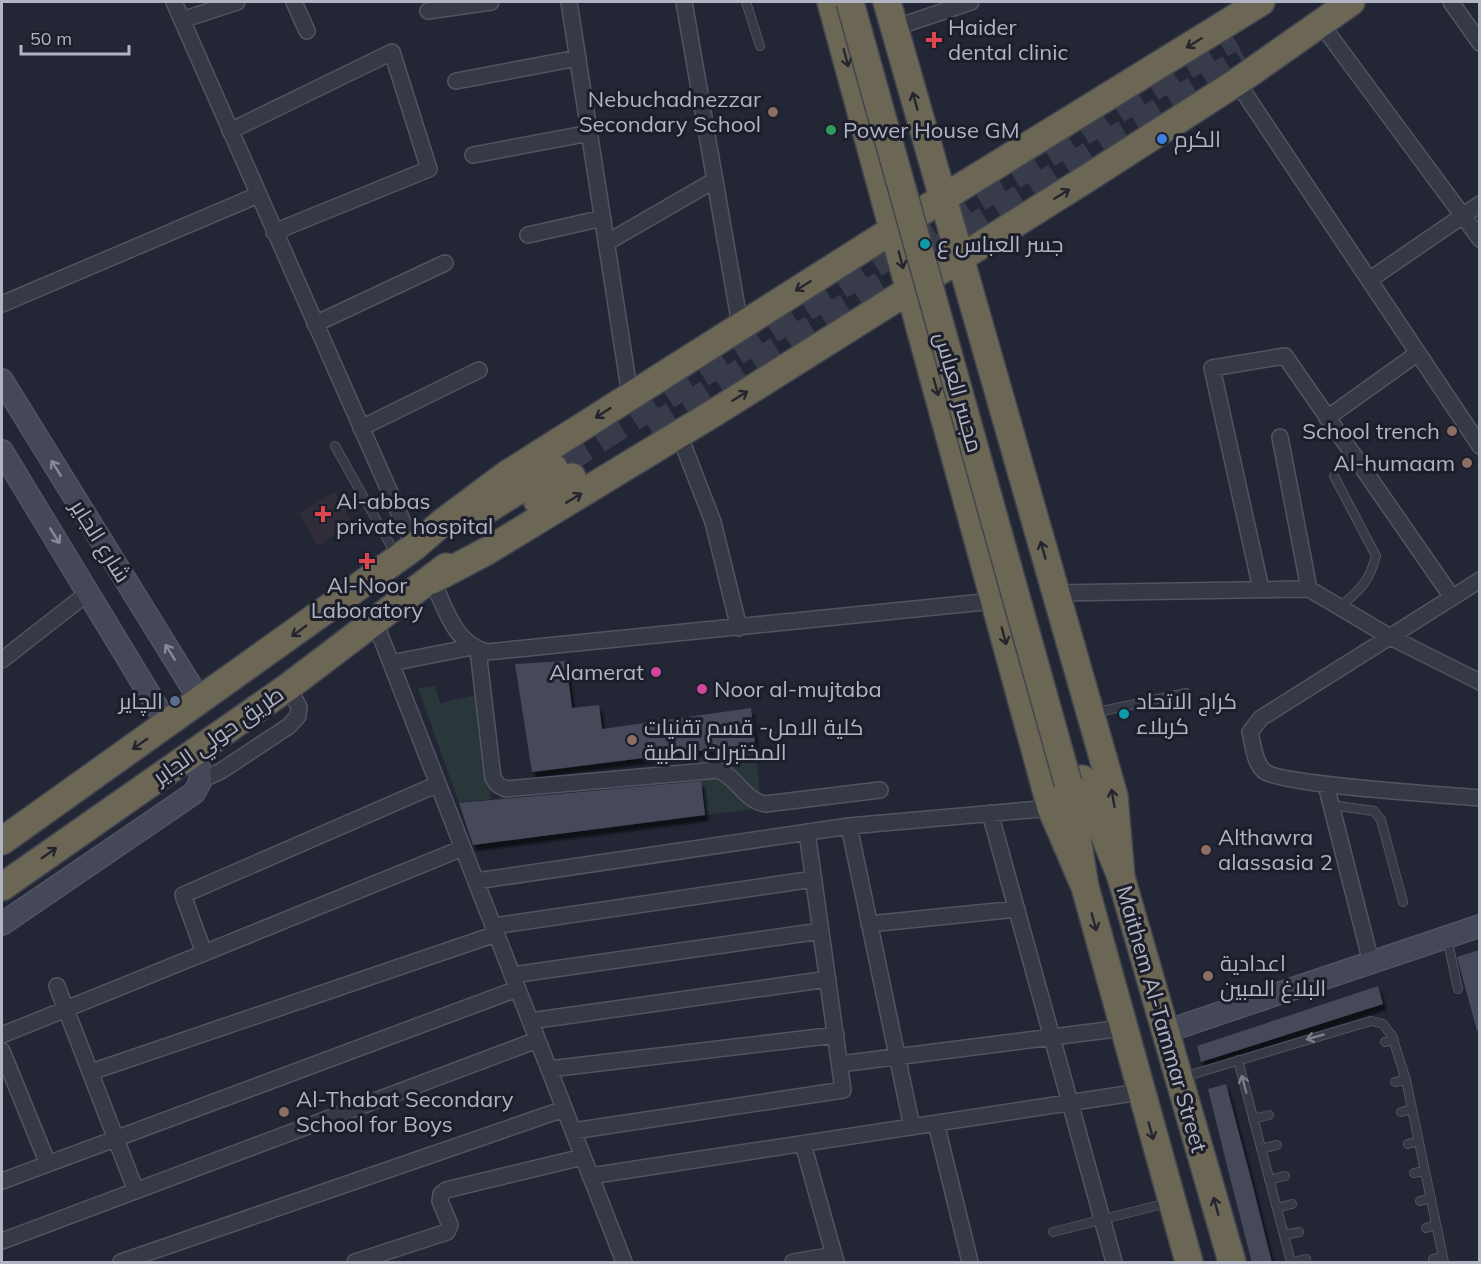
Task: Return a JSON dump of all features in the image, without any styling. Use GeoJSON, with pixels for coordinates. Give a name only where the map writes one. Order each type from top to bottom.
{"type":"FeatureCollection","features":[{"type":"Feature","properties":{"kind":"highway"},"geometry":{"type":"LineString","coordinates":[[831,2],[1051,808],[1085,887]]}},
{"type":"Feature","properties":{"kind":"highway","name":"مجسر العباس"},"geometry":{"type":"LineString","coordinates":[[850,2],[1075,781]]}},
{"type":"Feature","properties":{"kind":"highway","name":"مجسر العباس"},"geometry":{"type":"LineString","coordinates":[[867,2],[1075,781]]}},
{"type":"Feature","properties":{"kind":"highway"},"geometry":{"type":"LineString","coordinates":[[887,2],[1114,796],[1121,877]]}},
{"type":"Feature","properties":{"kind":"highway"},"geometry":{"type":"LineString","coordinates":[[1237,39],[1261,2]]}},
{"type":"Feature","properties":{"kind":"highway"},"geometry":{"type":"LineString","coordinates":[[432,580],[487,551],[679,434],[1013,225],[1237,39],[1278,2]]}},
{"type":"Feature","properties":{"kind":"highway"},"geometry":{"type":"LineString","coordinates":[[406,553],[506,475],[981,174],[1237,39],[1347,2]]}},
{"type":"Feature","properties":{"kind":"highway"},"geometry":{"type":"LineString","coordinates":[[1237,39],[1321,24],[1351,2]]}},
{"type":"Feature","properties":{"kind":"highway"},"geometry":{"type":"LineString","coordinates":[[934,166],[939,172],[952,179],[981,174]]}},
{"type":"Feature","properties":{"kind":"highway"},"geometry":{"type":"LineString","coordinates":[[853,255],[865,242],[879,220],[881,187]]}},
{"type":"Feature","properties":{"kind":"highway"},"geometry":{"type":"LineString","coordinates":[[976,315],[975,286],[978,275],[992,249],[1013,225]]}},
{"type":"Feature","properties":{"kind":"highway"},"geometry":{"type":"LineString","coordinates":[[867,318],[884,315],[902,319],[916,329],[924,343]]}},
{"type":"Feature","properties":{"kind":"highway"},"geometry":{"type":"LineString","coordinates":[[406,553],[485,510],[568,469],[432,580]]}},
{"type":"Feature","properties":{"kind":"highway","name":"طريق حولي الجاير"},"geometry":{"type":"LineString","coordinates":[[2,841],[201,702],[406,553]]}},
{"type":"Feature","properties":{"kind":"highway","name":"طريق حولي الجاير"},"geometry":{"type":"LineString","coordinates":[[2,887],[288,687],[432,580]]}},
{"type":"Feature","properties":{"kind":"highway","name":"Maithem Al-Tammar Street"},"geometry":{"type":"LineString","coordinates":[[1075,781],[1121,877],[1181,1078],[1232,1263]]}},
{"type":"Feature","properties":{"kind":"highway","name":"Maithem Al-Tammar Street"},"geometry":{"type":"LineString","coordinates":[[1075,781],[1085,887],[1189,1263]]}},
{"type":"Feature","properties":{"kind":"street"},"geometry":{"type":"LineString","coordinates":[[174,2],[361,428],[406,553]]}},
{"type":"Feature","properties":{"kind":"street"},"geometry":{"type":"LineString","coordinates":[[182,20],[237,2]]}},
{"type":"Feature","properties":{"kind":"street"},"geometry":{"type":"LineString","coordinates":[[294,2],[308,31]]}},
{"type":"Feature","properties":{"kind":"street"},"geometry":{"type":"LineString","coordinates":[[428,11],[491,2]]}},
{"type":"Feature","properties":{"kind":"street"},"geometry":{"type":"LineString","coordinates":[[569,2],[630,395]]}},
{"type":"Feature","properties":{"kind":"street"},"geometry":{"type":"LineString","coordinates":[[684,2],[740,325]]}},
{"type":"Feature","properties":{"kind":"street"},"geometry":{"type":"LineString","coordinates":[[894,28],[971,2]]}},
{"type":"Feature","properties":{"kind":"street"},"geometry":{"type":"LineString","coordinates":[[1451,2],[1479,44]]}},
{"type":"Feature","properties":{"kind":"street"},"geometry":{"type":"LineString","coordinates":[[1321,24],[1479,239]]}},
{"type":"Feature","properties":{"kind":"street"},"geometry":{"type":"LineString","coordinates":[[1237,39],[1369,280],[1479,446]]}},
{"type":"Feature","properties":{"kind":"street"},"geometry":{"type":"LineString","coordinates":[[230,131],[392,52],[429,169],[274,232]]}},
{"type":"Feature","properties":{"kind":"street"},"geometry":{"type":"LineString","coordinates":[[456,81],[578,58]]}},
{"type":"Feature","properties":{"kind":"street"},"geometry":{"type":"LineString","coordinates":[[473,155],[590,134]]}},
{"type":"Feature","properties":{"kind":"street"},"geometry":{"type":"LineString","coordinates":[[606,243],[716,180]]}},
{"type":"Feature","properties":{"kind":"street"},"geometry":{"type":"LineString","coordinates":[[2,304],[258,195]]}},
{"type":"Feature","properties":{"kind":"street"},"geometry":{"type":"LineString","coordinates":[[1369,280],[1479,204]]}},
{"type":"Feature","properties":{"kind":"street"},"geometry":{"type":"LineString","coordinates":[[528,235],[603,218]]}},
{"type":"Feature","properties":{"kind":"street"},"geometry":{"type":"LineString","coordinates":[[315,324],[445,263]]}},
{"type":"Feature","properties":{"kind":"street"},"geometry":{"type":"LineString","coordinates":[[1327,418],[1418,353]]}},
{"type":"Feature","properties":{"kind":"street"},"geometry":{"type":"LineString","coordinates":[[1261,589],[1212,368],[1285,356],[1452,597]]}},
{"type":"Feature","properties":{"kind":"street"},"geometry":{"type":"LineString","coordinates":[[361,428],[478,370]]}},
{"type":"Feature","properties":{"kind":"street","name":"شارع الجاير"},"geometry":{"type":"LineString","coordinates":[[2,380],[201,702]]}},
{"type":"Feature","properties":{"kind":"street"},"geometry":{"type":"LineString","coordinates":[[679,434],[713,522],[739,628]]}},
{"type":"Feature","properties":{"kind":"street"},"geometry":{"type":"LineString","coordinates":[[1280,437],[1309,589]]}},
{"type":"Feature","properties":{"kind":"street","name":"شارع الجاير"},"geometry":{"type":"LineString","coordinates":[[2,451],[168,725]]}},
{"type":"Feature","properties":{"kind":"street"},"geometry":{"type":"LineString","coordinates":[[432,580],[457,632],[475,649],[493,778],[498,785],[506,789],[718,770],[731,776],[742,790],[757,802],[765,804],[880,790]]}},
{"type":"Feature","properties":{"kind":"street"},"geometry":{"type":"LineString","coordinates":[[1479,580],[1261,718],[1250,732],[1258,764],[1270,775],[1326,785],[1479,798]]}},
{"type":"Feature","properties":{"kind":"street"},"geometry":{"type":"LineString","coordinates":[[1056,593],[1309,589],[1390,636],[1479,682]]}},
{"type":"Feature","properties":{"kind":"street"},"geometry":{"type":"LineString","coordinates":[[2,660],[89,592]]}},
{"type":"Feature","properties":{"kind":"street"},"geometry":{"type":"LineString","coordinates":[[391,663],[475,649],[511,652],[994,601]]}},
{"type":"Feature","properties":{"kind":"street"},"geometry":{"type":"LineString","coordinates":[[375,622],[583,1157],[618,1261]]}},
{"type":"Feature","properties":{"kind":"street"},"geometry":{"type":"LineString","coordinates":[[2,924],[194,793],[201,780],[221,771],[294,721],[299,707],[288,687]]}},
{"type":"Feature","properties":{"kind":"street"},"geometry":{"type":"LineString","coordinates":[[196,750],[201,780]]}},
{"type":"Feature","properties":{"kind":"street"},"geometry":{"type":"LineString","coordinates":[[204,952],[183,895],[438,784]]}},
{"type":"Feature","properties":{"kind":"street"},"geometry":{"type":"LineString","coordinates":[[1326,785],[1371,962]]}},
{"type":"Feature","properties":{"kind":"street"},"geometry":{"type":"LineString","coordinates":[[476,881],[849,826],[1051,808]]}},
{"type":"Feature","properties":{"kind":"street"},"geometry":{"type":"LineString","coordinates":[[990,813],[1054,1037],[1114,1263]]}},
{"type":"Feature","properties":{"kind":"street"},"geometry":{"type":"LineString","coordinates":[[849,826],[912,1126]]}},
{"type":"Feature","properties":{"kind":"street"},"geometry":{"type":"LineString","coordinates":[[573,1131],[843,1090],[807,832]]}},
{"type":"Feature","properties":{"kind":"street"},"geometry":{"type":"LineString","coordinates":[[2,1035],[463,848]]}},
{"type":"Feature","properties":{"kind":"street"},"geometry":{"type":"LineString","coordinates":[[90,1072],[495,930],[814,879]]}},
{"type":"Feature","properties":{"kind":"street"},"geometry":{"type":"LineString","coordinates":[[869,924],[1017,909]]}},
{"type":"Feature","properties":{"kind":"street"},"geometry":{"type":"LineString","coordinates":[[1167,1030],[1479,926]]}},
{"type":"Feature","properties":{"kind":"street"},"geometry":{"type":"LineString","coordinates":[[2,1181],[515,982],[821,931]]}},
{"type":"Feature","properties":{"kind":"street"},"geometry":{"type":"LineString","coordinates":[[530,1021],[828,979]]}},
{"type":"Feature","properties":{"kind":"street"},"geometry":{"type":"LineString","coordinates":[[57,986],[136,1191]]}},
{"type":"Feature","properties":{"kind":"street"},"geometry":{"type":"LineString","coordinates":[[840,1064],[1123,1028]]}},
{"type":"Feature","properties":{"kind":"street"},"geometry":{"type":"LineString","coordinates":[[549,1069],[836,1035]]}},
{"type":"Feature","properties":{"kind":"street"},"geometry":{"type":"LineString","coordinates":[[2,1241],[537,1041]]}},
{"type":"Feature","properties":{"kind":"street"},"geometry":{"type":"LineString","coordinates":[[2,1051],[48,1164]]}},
{"type":"Feature","properties":{"kind":"street"},"geometry":{"type":"LineString","coordinates":[[590,1176],[1140,1092]]}},
{"type":"Feature","properties":{"kind":"street"},"geometry":{"type":"LineString","coordinates":[[121,1263],[564,1109]]}},
{"type":"Feature","properties":{"kind":"street"},"geometry":{"type":"LineString","coordinates":[[936,1123],[969,1263]]}},
{"type":"Feature","properties":{"kind":"street"},"geometry":{"type":"LineString","coordinates":[[793,1263],[835,1259],[803,1143]]}},
{"type":"Feature","properties":{"kind":"street"},"geometry":{"type":"LineString","coordinates":[[355,1263],[447,1232],[450,1225],[440,1201],[441,1194],[446,1190],[583,1157]]}},
{"type":"Feature","properties":{"kind":"lane"},"geometry":{"type":"LineString","coordinates":[[746,2],[760,46]]}},
{"type":"Feature","properties":{"kind":"lane"},"geometry":{"type":"LineString","coordinates":[[335,446],[406,553]]}},
{"type":"Feature","properties":{"kind":"lane"},"geometry":{"type":"LineString","coordinates":[[1334,476],[1376,556],[1370,576],[1364,585],[1339,608]]}},
{"type":"Feature","properties":{"kind":"lane"},"geometry":{"type":"LineString","coordinates":[[1090,713],[1186,693]]}},
{"type":"Feature","properties":{"kind":"lane"},"geometry":{"type":"LineString","coordinates":[[1331,805],[1374,811],[1381,820],[1403,902]]}},
{"type":"Feature","properties":{"kind":"lane"},"geometry":{"type":"LineString","coordinates":[[1446,937],[1458,989]]}},
{"type":"Feature","properties":{"kind":"lane"},"geometry":{"type":"LineString","coordinates":[[1181,1078],[1371,1021],[1383,1024],[1394,1040],[1413,1109],[1443,1260],[1432,1259]]}},
{"type":"Feature","properties":{"kind":"lane"},"geometry":{"type":"LineString","coordinates":[[1385,1042],[1394,1040]]}},
{"type":"Feature","properties":{"kind":"lane"},"geometry":{"type":"LineString","coordinates":[[1238,1060],[1292,1263],[1306,1259]]}},
{"type":"Feature","properties":{"kind":"lane"},"geometry":{"type":"LineString","coordinates":[[1395,1082],[1406,1080]]}},
{"type":"Feature","properties":{"kind":"lane"},"geometry":{"type":"LineString","coordinates":[[1401,1112],[1413,1109]]}},
{"type":"Feature","properties":{"kind":"lane"},"geometry":{"type":"LineString","coordinates":[[1254,1119],[1269,1115]]}},
{"type":"Feature","properties":{"kind":"lane"},"geometry":{"type":"LineString","coordinates":[[1408,1144],[1419,1141]]}},
{"type":"Feature","properties":{"kind":"lane"},"geometry":{"type":"LineString","coordinates":[[1261,1149],[1277,1145]]}},
{"type":"Feature","properties":{"kind":"lane"},"geometry":{"type":"LineString","coordinates":[[1414,1173],[1425,1170]]}},
{"type":"Feature","properties":{"kind":"lane"},"geometry":{"type":"LineString","coordinates":[[1269,1180],[1285,1176]]}},
{"type":"Feature","properties":{"kind":"lane"},"geometry":{"type":"LineString","coordinates":[[1420,1201],[1431,1198]]}},
{"type":"Feature","properties":{"kind":"lane"},"geometry":{"type":"LineString","coordinates":[[1053,1232],[1172,1202]]}},
{"type":"Feature","properties":{"kind":"lane"},"geometry":{"type":"LineString","coordinates":[[1277,1208],[1292,1204]]}},
{"type":"Feature","properties":{"kind":"lane"},"geometry":{"type":"LineString","coordinates":[[1426,1228],[1436,1225]]}},
{"type":"Feature","properties":{"kind":"lane"},"geometry":{"type":"LineString","coordinates":[[1284,1235],[1299,1232]]}},
{"type":"Feature","properties":{"kind":"shaded area"},"geometry":{"type":"Polygon","coordinates":[[[335,492],[353,523],[318,546],[299,513],[335,492]]]}},
{"type":"Feature","properties":{"kind":"shaded area"},"geometry":{"type":"Polygon","coordinates":[[[435,686],[440,703],[475,695],[491,799],[459,803],[418,688],[435,686]]]}},
{"type":"Feature","properties":{"kind":"shaded area"},"geometry":{"type":"Polygon","coordinates":[[[755,744],[761,808],[705,815],[697,752],[755,744]]]}},
{"type":"Feature","properties":{"kind":"building"},"geometry":{"type":"Polygon","coordinates":[[[566,661],[572,708],[599,705],[602,729],[751,708],[755,744],[532,772],[515,664],[566,661]]]}},
{"type":"Feature","properties":{"kind":"building"},"geometry":{"type":"Polygon","coordinates":[[[701,781],[705,815],[473,845],[459,803],[701,781]]]}},
{"type":"Feature","properties":{"kind":"building"},"geometry":{"type":"Polygon","coordinates":[[[1479,950],[1479,1030],[1477,1031],[1457,957],[1479,950]]]}},
{"type":"Feature","properties":{"kind":"building"},"geometry":{"type":"Polygon","coordinates":[[[1378,986],[1383,1004],[1201,1062],[1197,1046],[1378,986]]]}},
{"type":"Feature","properties":{"kind":"building"},"geometry":{"type":"Polygon","coordinates":[[[1226,1084],[1272,1263],[1252,1263],[1227,1166],[1208,1089],[1226,1084]]]}},
{"type":"Feature","properties":{"kind":"tunnel"},"geometry":{"type":"LineString","coordinates":[[563,462],[1233,37]]}},
{"type":"Feature","properties":{"kind":"tunnel"},"geometry":{"type":"LineString","coordinates":[[650,429],[1245,58]]}},
{"type":"Feature","properties":{"kind":"place","name":"Haider dental clinic"},"geometry":{"type":"Point","coordinates":[934,40]}},
{"type":"Feature","properties":{"kind":"place","name":"Nebuchadnezzar Secondary School"},"geometry":{"type":"Point","coordinates":[773,112]}},
{"type":"Feature","properties":{"kind":"place","name":"Power House GM"},"geometry":{"type":"Point","coordinates":[831,130]}},
{"type":"Feature","properties":{"kind":"place","name":"الكرم"},"geometry":{"type":"Point","coordinates":[1162,139]}},
{"type":"Feature","properties":{"kind":"place","name":"جسر العباس ع"},"geometry":{"type":"Point","coordinates":[925,244]}},
{"type":"Feature","properties":{"kind":"place","name":"School trench"},"geometry":{"type":"Point","coordinates":[1452,431]}},
{"type":"Feature","properties":{"kind":"place","name":"Al-humaam"},"geometry":{"type":"Point","coordinates":[1467,463]}},
{"type":"Feature","properties":{"kind":"place","name":"Al-abbas private hospital"},"geometry":{"type":"Point","coordinates":[323,514]}},
{"type":"Feature","properties":{"kind":"place","name":"Al-Noor Laboratory"},"geometry":{"type":"Point","coordinates":[367,561]}},
{"type":"Feature","properties":{"kind":"place","name":"Alamerat"},"geometry":{"type":"Point","coordinates":[656,672]}},
{"type":"Feature","properties":{"kind":"place","name":"Noor al-mujtaba"},"geometry":{"type":"Point","coordinates":[702,689]}},
{"type":"Feature","properties":{"kind":"place","name":"الچاير"},"geometry":{"type":"Point","coordinates":[175,701]}},
{"type":"Feature","properties":{"kind":"place","name":"كراج الاتحاد كربلاء"},"geometry":{"type":"Point","coordinates":[1124,714]}},
{"type":"Feature","properties":{"kind":"place","name":"كلية الامل- قسم تقنيات المختبرات الطبية"},"geometry":{"type":"Point","coordinates":[632,740]}},
{"type":"Feature","properties":{"kind":"place","name":"Althawra alassasia 2"},"geometry":{"type":"Point","coordinates":[1206,850]}},
{"type":"Feature","properties":{"kind":"place","name":"اعدادية البلاغ المبين"},"geometry":{"type":"Point","coordinates":[1208,976]}},
{"type":"Feature","properties":{"kind":"place","name":"Al-Thabat Secondary School for Boys"},"geometry":{"type":"Point","coordinates":[284,1112]}}]}
